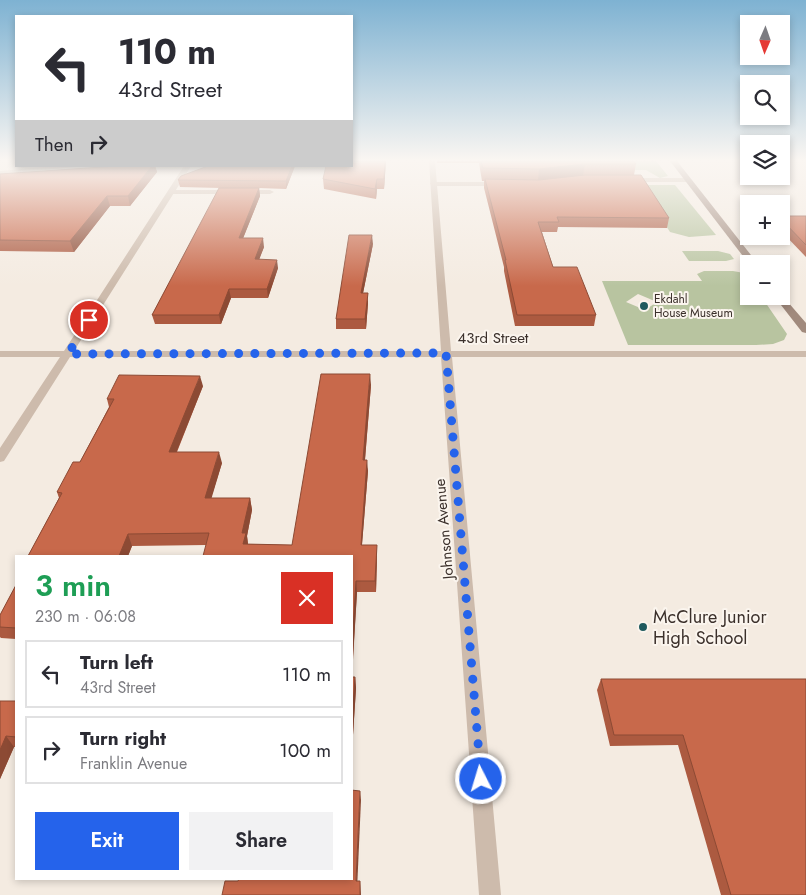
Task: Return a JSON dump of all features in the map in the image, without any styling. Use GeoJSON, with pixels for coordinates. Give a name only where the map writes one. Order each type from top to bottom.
{"type":"FeatureCollection","features":[{"type":"Feature","properties":{"kind":"main road"},"geometry":{"type":"LineString","coordinates":[[706,203],[747,255]]}},
{"type":"Feature","properties":{"kind":"main road"},"geometry":{"type":"LineString","coordinates":[[786,305],[806,330]]}},
{"type":"Feature","properties":{"kind":"street"},"geometry":{"type":"LineString","coordinates":[[0,458],[165,203]]}},
{"type":"Feature","properties":{"kind":"street","name":"Johnson Avenue"},"geometry":{"type":"LineString","coordinates":[[435,203],[490,895]]}},
{"type":"Feature","properties":{"kind":"street","name":"43rd Street"},"geometry":{"type":"LineString","coordinates":[[0,354],[806,354]]}},
{"type":"Feature","properties":{"kind":"green space"},"geometry":{"type":"Polygon","coordinates":[[[651,203],[690,203],[716,235],[689,237],[670,232],[651,203]]]}},
{"type":"Feature","properties":{"kind":"green space"},"geometry":{"type":"Polygon","coordinates":[[[682,251],[718,251],[730,254],[734,259],[726,261],[689,261],[682,251]]]}},
{"type":"Feature","properties":{"kind":"green space"},"geometry":{"type":"Polygon","coordinates":[[[704,271],[740,272],[740,305],[767,305],[787,334],[784,340],[773,344],[756,345],[628,345],[602,281],[702,281],[697,274],[704,271]],[[638,294],[626,302],[645,310],[657,302],[638,294]]]}},
{"type":"Feature","properties":{"kind":"building"},"geometry":{"type":"Polygon","coordinates":[[[0,203],[101,203],[70,241],[0,240],[0,203]]]}},
{"type":"Feature","properties":{"kind":"building"},"geometry":{"type":"Polygon","coordinates":[[[211,203],[253,203],[239,238],[263,238],[255,259],[277,260],[267,289],[229,289],[219,315],[152,315],[211,203]]]}},
{"type":"Feature","properties":{"kind":"building"},"geometry":{"type":"Polygon","coordinates":[[[491,203],[659,203],[669,218],[557,217],[559,222],[538,222],[553,267],[577,267],[596,315],[517,315],[506,260],[491,203]]]}},
{"type":"Feature","properties":{"kind":"building"},"geometry":{"type":"Polygon","coordinates":[[[790,216],[806,216],[806,245],[790,228],[790,216]]]}},
{"type":"Feature","properties":{"kind":"building"},"geometry":{"type":"Polygon","coordinates":[[[349,235],[372,235],[361,293],[368,293],[365,319],[336,319],[349,235]]]}},
{"type":"Feature","properties":{"kind":"building"},"geometry":{"type":"Polygon","coordinates":[[[321,374],[370,374],[363,460],[367,460],[361,545],[377,545],[375,581],[356,581],[353,630],[353,555],[203,555],[209,533],[128,534],[119,555],[29,555],[62,493],[57,492],[73,462],[80,462],[114,399],[107,399],[119,375],[200,376],[169,452],[219,452],[205,498],[250,498],[242,533],[246,533],[243,544],[292,545],[321,374]]]}},
{"type":"Feature","properties":{"kind":"building"},"geometry":{"type":"Polygon","coordinates":[[[15,587],[15,628],[0,627],[0,615],[15,587]]]}},
{"type":"Feature","properties":{"kind":"building"},"geometry":{"type":"Polygon","coordinates":[[[353,677],[355,677],[353,708],[353,677]]]}},
{"type":"Feature","properties":{"kind":"building","name":"McClure Junior High School"},"geometry":{"type":"Polygon","coordinates":[[[601,679],[806,679],[806,895],[731,895],[683,735],[614,735],[601,679]]]}},
{"type":"Feature","properties":{"kind":"building"},"geometry":{"type":"Polygon","coordinates":[[[0,701],[15,701],[15,737],[6,736],[0,750],[0,701]]]}},
{"type":"Feature","properties":{"kind":"building"},"geometry":{"type":"Polygon","coordinates":[[[353,790],[360,791],[356,881],[360,881],[360,895],[222,895],[225,881],[353,880],[353,790]]]}},
{"type":"Feature","properties":{"kind":"place","name":"Ekdahl House Museum"},"geometry":{"type":"Point","coordinates":[644,306]}},
{"type":"Feature","properties":{"kind":"place","name":"McClure Junior High School"},"geometry":{"type":"Point","coordinates":[643,627]}},
{"type":"Feature","properties":{"kind":"route"},"geometry":{"type":"LineString","coordinates":[[89,320],[68,354],[446,353],[481,779]]}}]}
